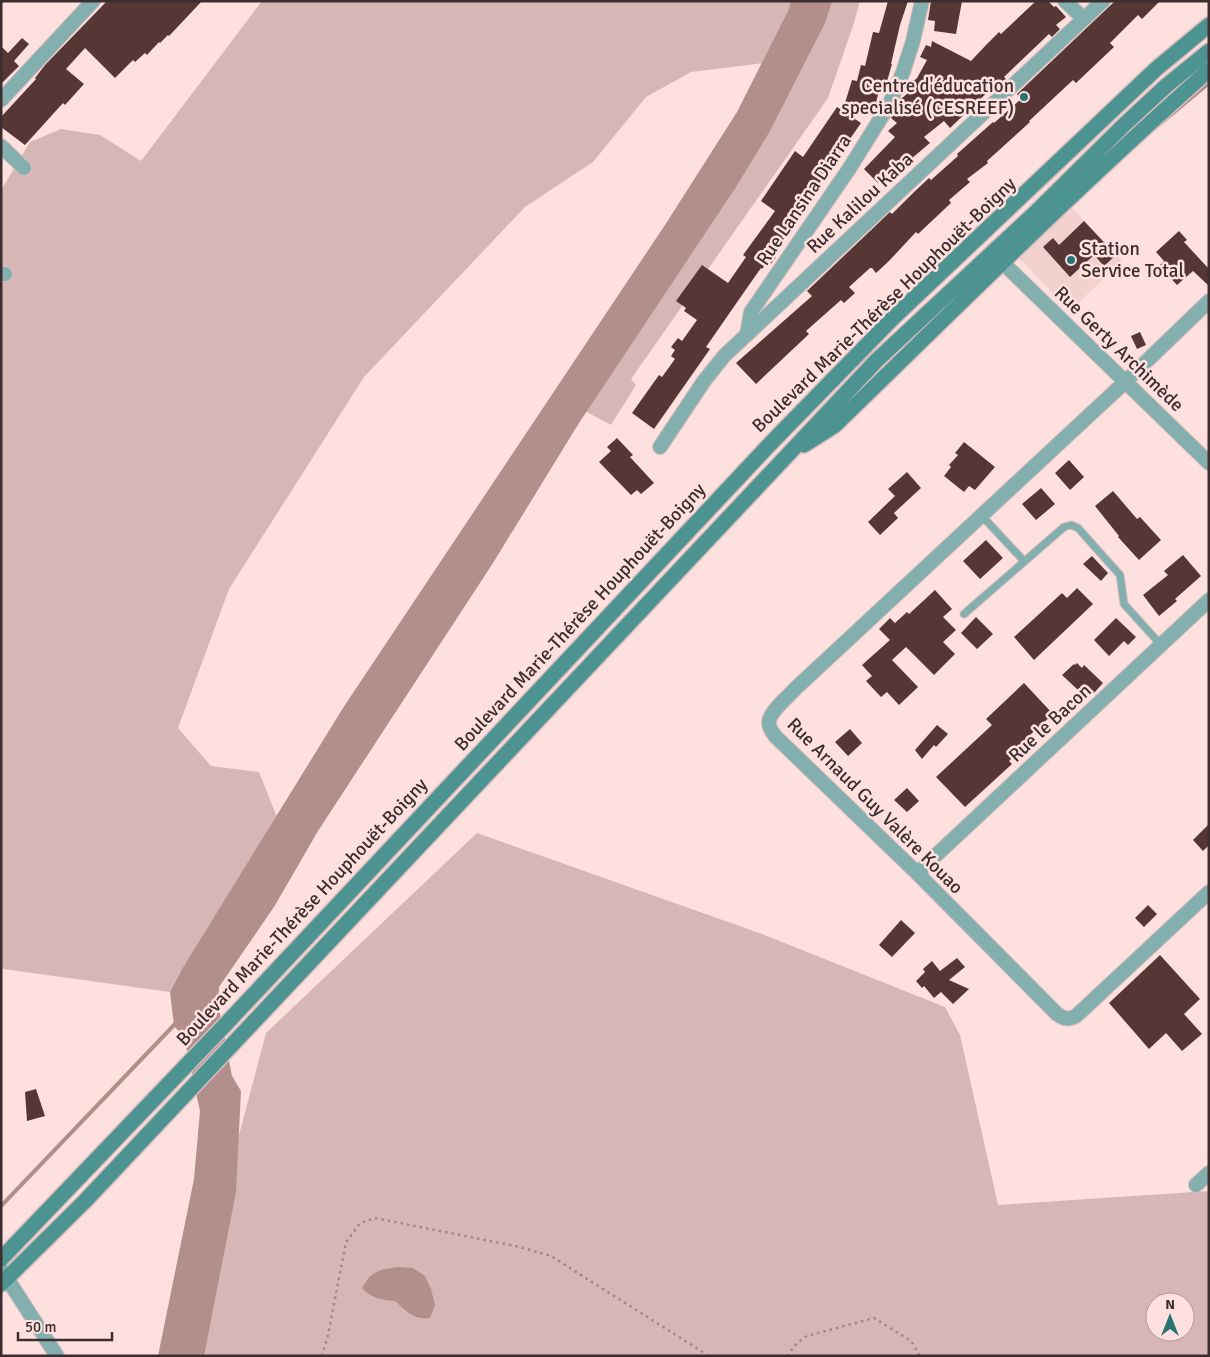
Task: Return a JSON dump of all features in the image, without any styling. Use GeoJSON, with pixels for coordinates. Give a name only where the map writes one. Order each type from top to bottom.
{"type":"FeatureCollection","features":[{"type":"Feature","properties":{"kind":"main road","name":"Boulevard Marie-Thérèse Houphouët-Boigny"},"geometry":{"type":"LineString","coordinates":[[1,1260],[224,1026],[739,477],[881,331],[1156,69],[1207,24]]}},
{"type":"Feature","properties":{"kind":"main road","name":"Boulevard Marie-Thérèse Houphouët-Boigny"},"geometry":{"type":"LineString","coordinates":[[3,1277],[85,1201],[877,360],[1036,212],[1125,124],[1209,51]]}},
{"type":"Feature","properties":{"kind":"main road"},"geometry":{"type":"LineString","coordinates":[[784,458],[834,426],[1002,263],[1209,70]]}},
{"type":"Feature","properties":{"kind":"street"},"geometry":{"type":"LineString","coordinates":[[1,100],[93,1]]}},
{"type":"Feature","properties":{"kind":"street","name":"Rue Lansina Diarra"},"geometry":{"type":"LineString","coordinates":[[747,334],[751,312],[849,169],[889,105],[903,72],[913,41],[922,1]]}},
{"type":"Feature","properties":{"kind":"street"},"geometry":{"type":"LineString","coordinates":[[1065,1],[1084,19]]}},
{"type":"Feature","properties":{"kind":"street","name":"Rue Kalilou Kaba"},"geometry":{"type":"LineString","coordinates":[[660,447],[704,381],[724,356],[1103,1]]}},
{"type":"Feature","properties":{"kind":"street"},"geometry":{"type":"LineString","coordinates":[[1,146],[24,168]]}},
{"type":"Feature","properties":{"kind":"street","name":"Rue Gerty Archimède"},"geometry":{"type":"LineString","coordinates":[[1002,263],[1209,463]]}},
{"type":"Feature","properties":{"kind":"street","name":"Rue Arnaud Guy Valère Kouao"},"geometry":{"type":"LineString","coordinates":[[1209,301],[1126,382],[796,688],[771,715],[768,722],[776,737],[1064,1019],[1076,1016],[1209,892]]}},
{"type":"Feature","properties":{"kind":"street","name":"Rue le Bacon"},"geometry":{"type":"LineString","coordinates":[[917,874],[1209,600]]}},
{"type":"Feature","properties":{"kind":"street"},"geometry":{"type":"LineString","coordinates":[[1196,1185],[1209,1173]]}},
{"type":"Feature","properties":{"kind":"street"},"geometry":{"type":"LineString","coordinates":[[3,1277],[57,1356]]}},
{"type":"Feature","properties":{"kind":"lane"},"geometry":{"type":"LineString","coordinates":[[982,516],[1024,560]]}},
{"type":"Feature","properties":{"kind":"lane"},"geometry":{"type":"LineString","coordinates":[[964,614],[1024,560],[1064,527],[1071,525],[1078,528],[1120,575],[1124,604],[1161,645]]}},
{"type":"Feature","properties":{"kind":"path"},"geometry":{"type":"LineString","coordinates":[[322,1356],[328,1335],[346,1242],[360,1224],[375,1218],[520,1247],[551,1256],[708,1356]]}},
{"type":"Feature","properties":{"kind":"path"},"geometry":{"type":"LineString","coordinates":[[787,1356],[797,1343],[807,1336],[874,1318],[911,1341],[920,1356]]}},
{"type":"Feature","properties":{"kind":"shaded area"},"geometry":{"type":"Polygon","coordinates":[[[262,1],[860,1],[828,98],[631,379],[636,385],[611,425],[568,402],[788,60],[691,72],[646,97],[593,162],[525,207],[364,377],[229,589],[178,728],[211,766],[259,772],[277,817],[182,969],[170,992],[3,969],[1,962],[1,190],[30,142],[61,129],[100,135],[141,161],[262,1]]]}},
{"type":"Feature","properties":{"kind":"shaded area"},"geometry":{"type":"Polygon","coordinates":[[[791,1],[832,1],[825,23],[770,131],[736,187],[579,423],[493,563],[318,831],[274,907],[219,987],[218,1004],[232,1076],[241,1091],[236,1192],[204,1356],[158,1356],[194,1179],[200,1111],[184,1037],[174,1026],[170,992],[182,969],[343,708],[665,225],[737,112],[789,9],[791,1]]]}},
{"type":"Feature","properties":{"kind":"shaded area","name":"Station Service Total"},"geometry":{"type":"Polygon","coordinates":[[[1072,208],[1122,261],[1070,311],[1019,258],[1072,208]]]}},
{"type":"Feature","properties":{"kind":"shaded area"},"geometry":{"type":"Polygon","coordinates":[[[477,833],[762,934],[945,1007],[960,1035],[998,1205],[1209,1191],[1209,1356],[175,1356],[201,1279],[266,1033],[477,833]]]}},
{"type":"Feature","properties":{"kind":"shaded area"},"geometry":{"type":"Polygon","coordinates":[[[398,1267],[413,1268],[425,1276],[435,1305],[430,1318],[419,1318],[407,1312],[395,1301],[377,1298],[362,1288],[373,1274],[398,1267]]]}},
{"type":"Feature","properties":{"kind":"building"},"geometry":{"type":"Polygon","coordinates":[[[107,1],[202,1],[169,36],[159,42],[147,55],[145,53],[135,62],[133,60],[115,78],[85,48],[66,69],[84,84],[65,105],[63,103],[25,145],[1,127],[1,117],[36,79],[45,65],[107,1]]]}},
{"type":"Feature","properties":{"kind":"building"},"geometry":{"type":"Polygon","coordinates":[[[888,1],[908,1],[900,25],[884,92],[879,91],[874,110],[845,103],[852,80],[857,81],[861,65],[865,66],[873,32],[879,33],[888,1]]]}},
{"type":"Feature","properties":{"kind":"building"},"geometry":{"type":"Polygon","coordinates":[[[931,1],[962,1],[956,34],[934,31],[935,21],[928,20],[931,1]]]}},
{"type":"Feature","properties":{"kind":"building"},"geometry":{"type":"Polygon","coordinates":[[[1036,1],[1048,1],[1054,7],[1056,6],[1066,17],[1056,25],[1060,29],[1052,37],[1049,34],[1004,77],[1006,79],[993,92],[990,90],[950,128],[944,121],[924,137],[930,143],[905,164],[907,165],[896,176],[890,171],[878,183],[864,169],[895,137],[888,131],[897,123],[891,118],[904,102],[901,99],[909,92],[906,88],[917,78],[927,60],[920,57],[926,45],[931,47],[932,41],[971,61],[999,32],[1001,34],[1036,1]]]}},
{"type":"Feature","properties":{"kind":"building"},"geometry":{"type":"Polygon","coordinates":[[[1115,1],[1160,1],[1142,19],[1138,15],[1110,43],[1114,47],[1076,83],[1073,80],[987,161],[988,163],[967,179],[970,182],[949,200],[951,203],[918,234],[916,232],[876,273],[870,268],[849,287],[855,293],[844,303],[841,300],[806,331],[809,334],[756,384],[736,363],[812,296],[807,291],[890,212],[892,214],[929,178],[931,180],[958,156],[957,154],[1021,99],[1017,94],[1115,1]]]}},
{"type":"Feature","properties":{"kind":"building"},"geometry":{"type":"Polygon","coordinates":[[[22,38],[29,44],[14,61],[19,66],[1,84],[1,46],[8,53],[22,38]]]}},
{"type":"Feature","properties":{"kind":"building"},"geometry":{"type":"Polygon","coordinates":[[[837,107],[861,123],[782,237],[784,239],[773,254],[776,257],[770,265],[767,262],[761,268],[706,347],[710,349],[654,429],[632,413],[659,375],[662,377],[675,359],[671,356],[675,350],[671,347],[678,338],[682,341],[697,320],[684,311],[686,308],[676,301],[702,265],[728,283],[746,257],[743,255],[775,211],[761,201],[795,151],[803,157],[837,107]]]}},
{"type":"Feature","properties":{"kind":"building"},"geometry":{"type":"Polygon","coordinates":[[[1084,221],[1116,255],[1104,266],[1094,255],[1070,277],[1043,247],[1053,238],[1059,245],[1084,221]]]}},
{"type":"Feature","properties":{"kind":"building"},"geometry":{"type":"Polygon","coordinates":[[[1179,231],[1187,240],[1184,242],[1209,269],[1209,286],[1193,271],[1177,285],[1159,266],[1164,261],[1156,252],[1179,231]]]}},
{"type":"Feature","properties":{"kind":"building"},"geometry":{"type":"Polygon","coordinates":[[[1140,332],[1146,345],[1137,349],[1131,336],[1140,332]]]}},
{"type":"Feature","properties":{"kind":"building"},"geometry":{"type":"Polygon","coordinates":[[[617,438],[633,455],[630,457],[654,483],[641,494],[637,490],[631,495],[599,462],[611,451],[607,447],[617,438]]]}},
{"type":"Feature","properties":{"kind":"building"},"geometry":{"type":"Polygon","coordinates":[[[964,442],[995,467],[975,490],[969,486],[964,492],[944,476],[951,467],[949,465],[958,455],[955,453],[964,442]]]}},
{"type":"Feature","properties":{"kind":"building"},"geometry":{"type":"Polygon","coordinates":[[[1069,460],[1084,477],[1070,490],[1055,473],[1069,460]]]}},
{"type":"Feature","properties":{"kind":"building"},"geometry":{"type":"Polygon","coordinates":[[[907,472],[921,488],[894,513],[898,518],[880,535],[868,522],[895,496],[888,489],[907,472]]]}},
{"type":"Feature","properties":{"kind":"building"},"geometry":{"type":"Polygon","coordinates":[[[1041,488],[1055,504],[1036,520],[1022,504],[1041,488]]]}},
{"type":"Feature","properties":{"kind":"building"},"geometry":{"type":"Polygon","coordinates":[[[1113,491],[1137,519],[1140,517],[1161,540],[1139,560],[1118,537],[1095,506],[1113,491]]]}},
{"type":"Feature","properties":{"kind":"building"},"geometry":{"type":"Polygon","coordinates":[[[986,540],[1003,558],[980,579],[963,561],[986,540]]]}},
{"type":"Feature","properties":{"kind":"building"},"geometry":{"type":"Polygon","coordinates":[[[1183,555],[1201,576],[1175,599],[1177,601],[1159,616],[1143,595],[1168,575],[1164,571],[1183,555]]]}},
{"type":"Feature","properties":{"kind":"building"},"geometry":{"type":"Polygon","coordinates":[[[1092,556],[1108,573],[1101,581],[1083,564],[1092,556]]]}},
{"type":"Feature","properties":{"kind":"building"},"geometry":{"type":"Polygon","coordinates":[[[1077,588],[1093,604],[1034,660],[1014,637],[1062,593],[1067,598],[1077,588]]]}},
{"type":"Feature","properties":{"kind":"building"},"geometry":{"type":"Polygon","coordinates":[[[935,590],[952,609],[943,617],[956,630],[943,642],[955,654],[934,675],[906,647],[892,660],[918,687],[899,705],[887,692],[881,697],[866,681],[872,676],[862,665],[890,640],[879,629],[890,618],[895,623],[907,612],[909,614],[935,590]]]}},
{"type":"Feature","properties":{"kind":"building"},"geometry":{"type":"Polygon","coordinates":[[[976,617],[993,634],[977,649],[961,633],[976,617]]]}},
{"type":"Feature","properties":{"kind":"building"},"geometry":{"type":"Polygon","coordinates":[[[1116,618],[1136,637],[1128,645],[1124,641],[1109,656],[1094,640],[1116,618]]]}},
{"type":"Feature","properties":{"kind":"building"},"geometry":{"type":"Polygon","coordinates":[[[1077,663],[1082,668],[1084,665],[1103,683],[1094,693],[1084,684],[1078,690],[1062,675],[1077,663]]]}},
{"type":"Feature","properties":{"kind":"building"},"geometry":{"type":"Polygon","coordinates":[[[1024,683],[1053,714],[1029,736],[1032,739],[1009,761],[1012,764],[965,807],[936,777],[992,725],[986,719],[1024,683]]]}},
{"type":"Feature","properties":{"kind":"building"},"geometry":{"type":"Polygon","coordinates":[[[937,725],[948,734],[936,747],[934,745],[922,759],[915,750],[937,725]]]}},
{"type":"Feature","properties":{"kind":"building"},"geometry":{"type":"Polygon","coordinates":[[[850,729],[862,743],[848,756],[835,742],[850,729]]]}},
{"type":"Feature","properties":{"kind":"building"},"geometry":{"type":"Polygon","coordinates":[[[907,788],[919,801],[907,812],[894,800],[907,788]]]}},
{"type":"Feature","properties":{"kind":"building"},"geometry":{"type":"Polygon","coordinates":[[[1209,824],[1209,845],[1203,851],[1193,840],[1209,824]]]}},
{"type":"Feature","properties":{"kind":"building"},"geometry":{"type":"Polygon","coordinates":[[[1148,905],[1157,914],[1144,927],[1135,918],[1148,905]]]}},
{"type":"Feature","properties":{"kind":"building"},"geometry":{"type":"Polygon","coordinates":[[[901,920],[915,933],[892,957],[879,945],[901,920]]]}},
{"type":"Feature","properties":{"kind":"building"},"geometry":{"type":"Polygon","coordinates":[[[1160,955],[1200,999],[1184,1014],[1202,1034],[1182,1051],[1166,1033],[1149,1049],[1109,1003],[1160,955]]]}},
{"type":"Feature","properties":{"kind":"building"},"geometry":{"type":"Polygon","coordinates":[[[957,958],[965,967],[949,980],[969,989],[953,1004],[941,992],[934,998],[924,986],[922,988],[916,981],[925,972],[923,969],[932,961],[940,971],[957,958]]]}},
{"type":"Feature","properties":{"kind":"building"},"geometry":{"type":"Polygon","coordinates":[[[36,1089],[45,1116],[27,1121],[25,1092],[36,1089]]]}},
{"type":"Feature","properties":{"kind":"waterway"},"geometry":{"type":"LineString","coordinates":[[1155,128],[1209,83]]}},
{"type":"Feature","properties":{"kind":"waterway"},"geometry":{"type":"LineString","coordinates":[[1,1206],[176,1023]]}},
{"type":"Feature","properties":{"kind":"place","name":"Centre d'éducation specialisé (CESREEF)"},"geometry":{"type":"Point","coordinates":[1024,97]}},
{"type":"Feature","properties":{"kind":"place","name":"Station Service Total"},"geometry":{"type":"Point","coordinates":[1071,260]}}]}
